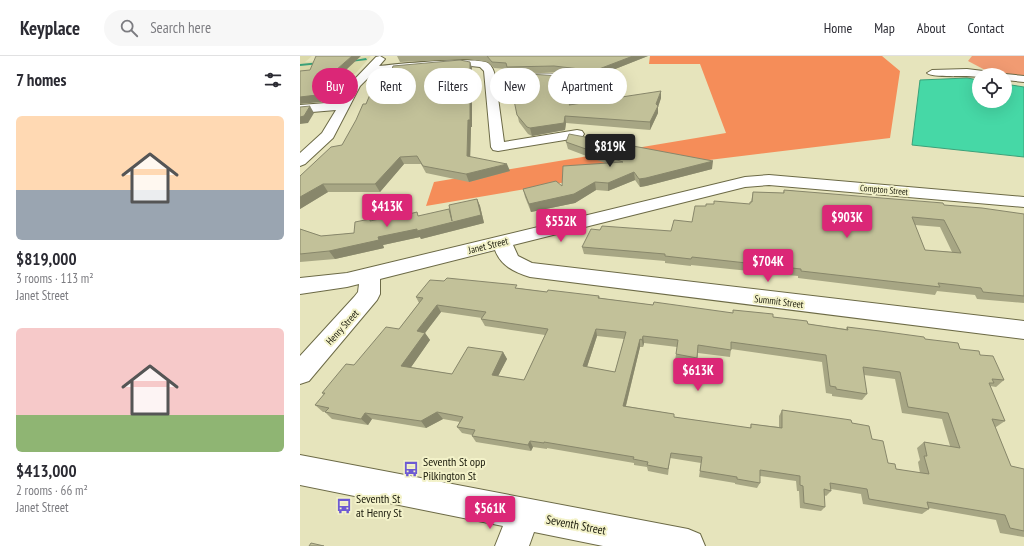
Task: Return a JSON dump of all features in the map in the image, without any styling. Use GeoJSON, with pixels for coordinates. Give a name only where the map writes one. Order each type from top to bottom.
{"type":"FeatureCollection","features":[{"type":"Feature","properties":{"kind":"street"},"geometry":{"type":"LineString","coordinates":[[372,68],[383,56]]}},
{"type":"Feature","properties":{"kind":"street"},"geometry":{"type":"LineString","coordinates":[[391,68],[453,62],[472,62],[480,63],[487,68],[490,77]]}},
{"type":"Feature","properties":{"kind":"street"},"geometry":{"type":"LineString","coordinates":[[932,73],[972,73]]}},
{"type":"Feature","properties":{"kind":"street"},"geometry":{"type":"LineString","coordinates":[[300,161],[328,135],[355,86],[366,74]]}},
{"type":"Feature","properties":{"kind":"street"},"geometry":{"type":"LineString","coordinates":[[1012,78],[1024,79]]}},
{"type":"Feature","properties":{"kind":"street"},"geometry":{"type":"LineString","coordinates":[[494,104],[498,147],[577,134]]}},
{"type":"Feature","properties":{"kind":"street"},"geometry":{"type":"LineString","coordinates":[[300,109],[345,105]]}},
{"type":"Feature","properties":{"kind":"street","name":"Compton Street"},"geometry":{"type":"LineString","coordinates":[[745,182],[769,180],[1024,202]]}},
{"type":"Feature","properties":{"kind":"street","name":"Janet Street"},"geometry":{"type":"LineString","coordinates":[[300,286],[347,280],[745,182]]}},
{"type":"Feature","properties":{"kind":"street","name":"Summit Street"},"geometry":{"type":"LineString","coordinates":[[502,242],[506,253],[514,264],[530,270],[1024,330]]}},
{"type":"Feature","properties":{"kind":"street","name":"Henry Street"},"geometry":{"type":"LineString","coordinates":[[300,373],[369,294],[370,274]]}},
{"type":"Feature","properties":{"kind":"street","name":"Seventh Street"},"geometry":{"type":"LineString","coordinates":[[300,470],[688,546]]}},
{"type":"Feature","properties":{"kind":"street"},"geometry":{"type":"LineString","coordinates":[[512,546],[524,514]]}},
{"type":"Feature","properties":{"kind":"shaded area"},"geometry":{"type":"Polygon","coordinates":[[[300,56],[312,56],[305,62],[371,56],[358,71],[358,68],[312,68],[312,76],[300,77],[300,56]]]}},
{"type":"Feature","properties":{"kind":"shaded area"},"geometry":{"type":"Polygon","coordinates":[[[650,56],[882,56],[900,71],[890,138],[660,166],[426,206],[434,182],[726,133],[700,64],[649,64],[650,56]]]}},
{"type":"Feature","properties":{"kind":"shaded area"},"geometry":{"type":"Polygon","coordinates":[[[972,56],[1024,56],[1024,77],[1012,75],[1012,68],[981,68],[968,61],[972,56]]]}},
{"type":"Feature","properties":{"kind":"shaded area"},"geometry":{"type":"Polygon","coordinates":[[[972,79],[972,108],[1012,108],[1012,85],[1024,87],[1024,157],[912,145],[920,80],[972,79]]]}},
{"type":"Feature","properties":{"kind":"building"},"geometry":{"type":"Polygon","coordinates":[[[316,56],[352,56],[338,68],[312,68],[312,96],[300,97],[300,71],[310,70],[316,56]]]}},
{"type":"Feature","properties":{"kind":"building"},"geometry":{"type":"Polygon","coordinates":[[[487,56],[633,56],[602,68],[571,68],[554,66],[507,67],[506,63],[492,62],[487,56]]]}},
{"type":"Feature","properties":{"kind":"building"},"geometry":{"type":"Polygon","coordinates":[[[460,60],[470,62],[470,68],[424,68],[424,104],[470,104],[467,156],[507,164],[466,174],[423,166],[417,156],[400,157],[375,184],[323,184],[300,197],[300,176],[331,147],[342,145],[363,104],[416,104],[416,68],[392,68],[393,66],[460,60]]]}},
{"type":"Feature","properties":{"kind":"building"},"geometry":{"type":"Polygon","coordinates":[[[540,75],[548,75],[548,104],[627,104],[627,96],[661,91],[656,104],[658,106],[650,122],[565,116],[564,123],[530,128],[527,127],[517,115],[515,104],[540,104],[540,75]]]}},
{"type":"Feature","properties":{"kind":"building"},"geometry":{"type":"Polygon","coordinates":[[[310,106],[304,116],[300,117],[300,107],[310,106]]]}},
{"type":"Feature","properties":{"kind":"building"},"geometry":{"type":"Polygon","coordinates":[[[569,134],[713,161],[639,179],[634,172],[608,183],[595,182],[574,194],[529,204],[523,189],[556,181],[562,186],[563,166],[623,162],[566,142],[569,134]]]}},
{"type":"Feature","properties":{"kind":"building"},"geometry":{"type":"Polygon","coordinates":[[[784,190],[943,203],[944,205],[982,208],[1024,214],[1024,296],[983,292],[981,288],[938,283],[940,287],[801,271],[801,269],[692,257],[691,259],[665,256],[665,254],[582,247],[591,229],[600,230],[602,226],[671,231],[674,220],[692,222],[695,206],[714,204],[714,201],[750,204],[750,202],[752,202],[753,192],[784,193],[784,190]],[[912,217],[925,250],[961,253],[944,220],[912,217]]]}},
{"type":"Feature","properties":{"kind":"building"},"geometry":{"type":"Polygon","coordinates":[[[477,199],[481,215],[417,231],[417,229],[378,237],[379,240],[329,251],[300,254],[300,229],[321,236],[354,233],[355,222],[389,217],[389,219],[417,212],[418,216],[449,209],[452,221],[449,205],[477,199]]]}},
{"type":"Feature","properties":{"kind":"building"},"geometry":{"type":"Polygon","coordinates":[[[447,278],[517,285],[515,288],[599,296],[598,298],[653,305],[654,302],[733,313],[733,310],[773,314],[773,317],[807,321],[808,324],[848,330],[847,327],[880,331],[958,343],[960,349],[979,351],[980,355],[993,356],[1004,380],[992,379],[994,383],[989,383],[1005,421],[992,419],[1011,466],[1024,469],[1024,531],[1010,528],[1005,515],[927,502],[929,509],[869,499],[867,489],[830,483],[831,491],[824,489],[825,507],[804,503],[803,486],[800,485],[800,476],[760,470],[760,483],[737,479],[737,477],[700,471],[702,457],[671,453],[668,469],[647,465],[648,462],[633,459],[634,457],[544,442],[530,441],[528,445],[472,436],[475,430],[457,427],[463,417],[437,412],[421,421],[365,413],[361,419],[325,412],[329,408],[315,405],[325,393],[322,393],[346,364],[354,365],[386,327],[399,329],[423,298],[416,297],[430,280],[444,281],[447,278]],[[437,305],[417,331],[425,333],[401,366],[452,374],[468,347],[503,352],[492,375],[524,380],[548,329],[481,319],[486,312],[437,305]],[[596,329],[583,366],[615,372],[626,332],[596,329]],[[643,336],[642,340],[640,339],[623,406],[674,414],[674,417],[751,428],[751,424],[782,428],[782,410],[851,420],[852,423],[869,426],[872,439],[883,441],[888,463],[895,464],[896,469],[929,474],[924,456],[927,456],[924,442],[960,448],[948,413],[908,407],[900,372],[863,367],[867,394],[836,389],[836,387],[830,386],[826,355],[731,342],[731,350],[698,345],[697,358],[676,354],[678,340],[643,336]]]}},
{"type":"Feature","properties":{"kind":"building"},"geometry":{"type":"Polygon","coordinates":[[[311,543],[324,546],[309,546],[311,543]]]}},
{"type":"Feature","properties":{"kind":"waterway"},"geometry":{"type":"LineString","coordinates":[[350,61],[366,59]]}},
{"type":"Feature","properties":{"kind":"waterway"},"geometry":{"type":"LineString","coordinates":[[300,65],[320,63]]}},
{"type":"Feature","properties":{"kind":"place","name":"Seventh St opp Pilkington St"},"geometry":{"type":"Point","coordinates":[411,469]}},
{"type":"Feature","properties":{"kind":"place","name":"Seventh St at Henry St"},"geometry":{"type":"Point","coordinates":[344,506]}}]}
